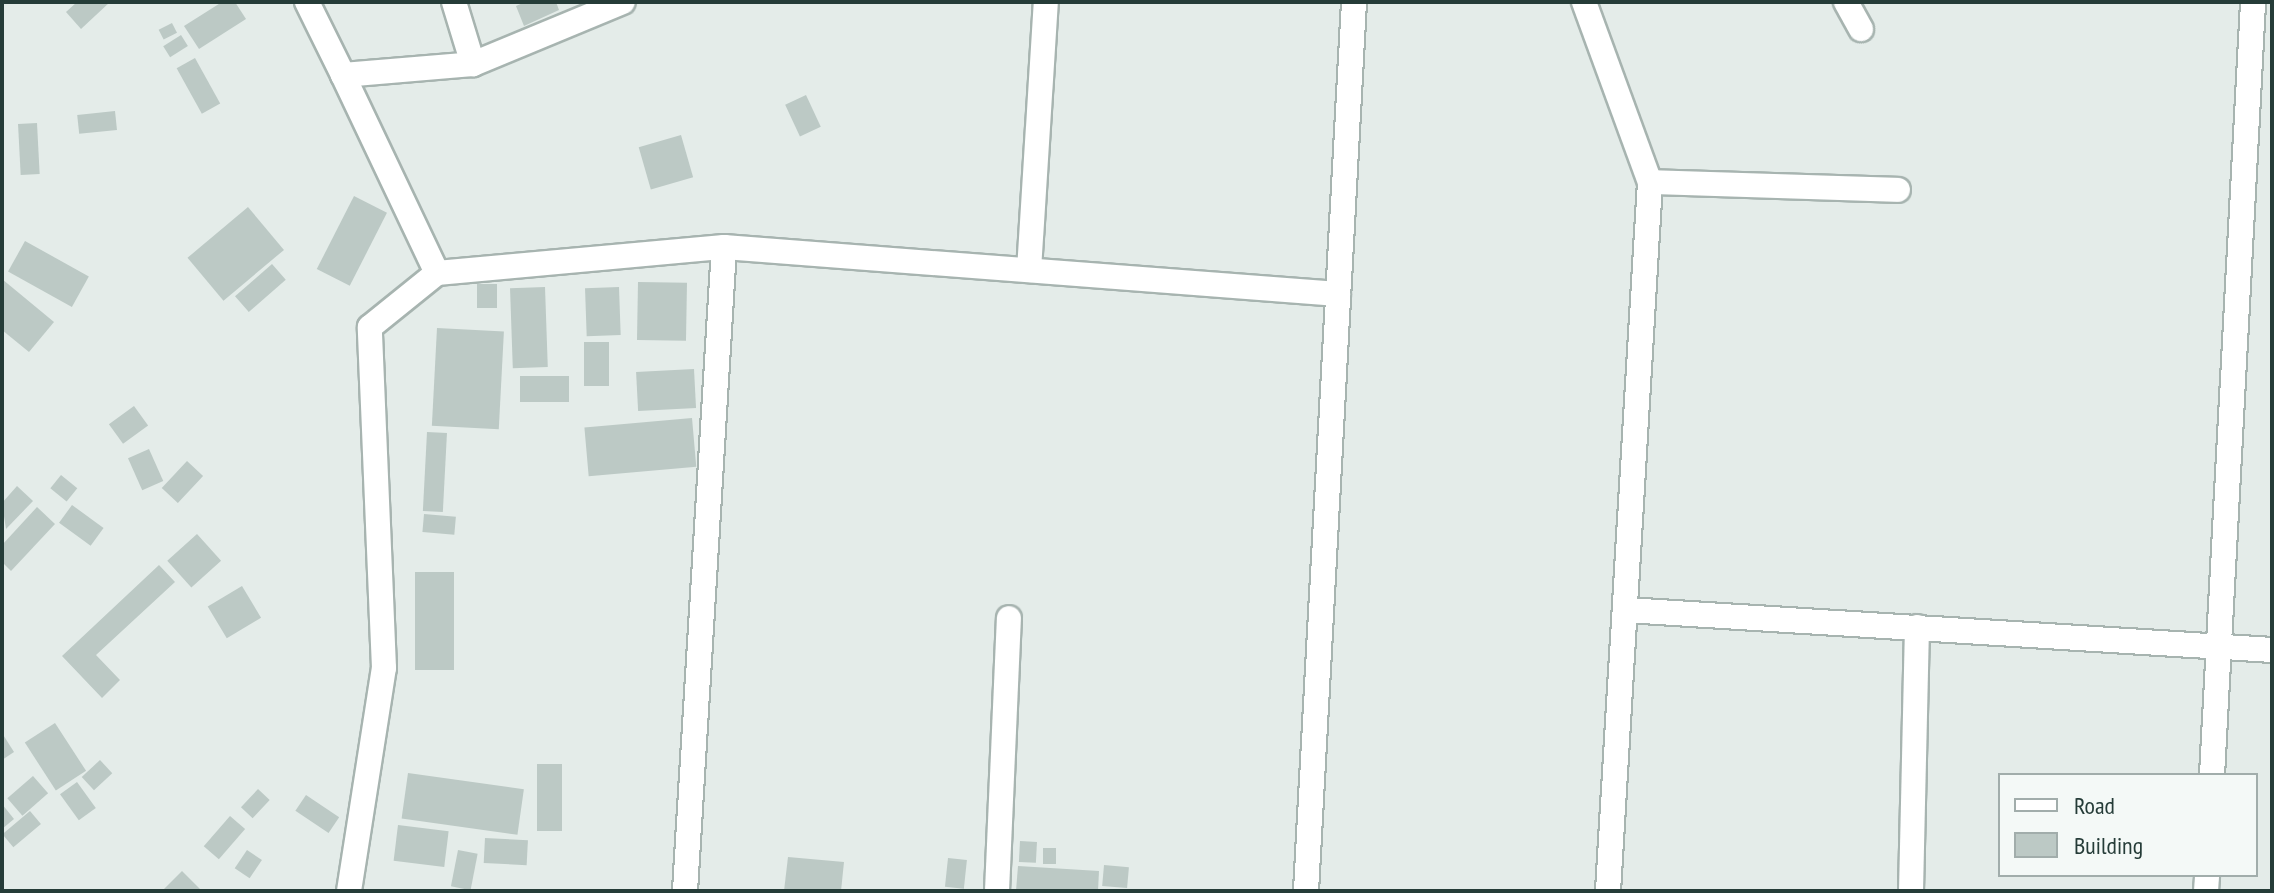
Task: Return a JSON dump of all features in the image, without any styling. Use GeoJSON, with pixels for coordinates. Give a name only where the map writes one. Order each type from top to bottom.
{"type":"FeatureCollection","features":[{"type":"Feature","properties":{"kind":"street"},"geometry":{"type":"LineString","coordinates":[[307,2],[437,273]]}},
{"type":"Feature","properties":{"kind":"street"},"geometry":{"type":"LineString","coordinates":[[454,2],[473,64]]}},
{"type":"Feature","properties":{"kind":"street"},"geometry":{"type":"LineString","coordinates":[[343,75],[473,64],[623,2]]}},
{"type":"Feature","properties":{"kind":"street"},"geometry":{"type":"LineString","coordinates":[[1029,270],[1046,2]]}},
{"type":"Feature","properties":{"kind":"street"},"geometry":{"type":"LineString","coordinates":[[1306,891],[1354,2]]}},
{"type":"Feature","properties":{"kind":"street"},"geometry":{"type":"LineString","coordinates":[[1584,2],[1650,182],[1608,891]]}},
{"type":"Feature","properties":{"kind":"street"},"geometry":{"type":"LineString","coordinates":[[1846,2],[1861,29]]}},
{"type":"Feature","properties":{"kind":"street"},"geometry":{"type":"LineString","coordinates":[[2212,773],[2253,2]]}},
{"type":"Feature","properties":{"kind":"street"},"geometry":{"type":"LineString","coordinates":[[1650,182],[1898,190]]}},
{"type":"Feature","properties":{"kind":"street"},"geometry":{"type":"LineString","coordinates":[[685,891],[724,247]]}},
{"type":"Feature","properties":{"kind":"street"},"geometry":{"type":"LineString","coordinates":[[349,891],[384,668],[370,327],[437,273],[724,247],[1338,294]]}},
{"type":"Feature","properties":{"kind":"street"},"geometry":{"type":"LineString","coordinates":[[1626,610],[2272,650]]}},
{"type":"Feature","properties":{"kind":"street"},"geometry":{"type":"LineString","coordinates":[[997,891],[1009,618]]}},
{"type":"Feature","properties":{"kind":"street"},"geometry":{"type":"LineString","coordinates":[[1911,891],[1917,627]]}},
{"type":"Feature","properties":{"kind":"building"},"geometry":{"type":"Polygon","coordinates":[[[77,2],[110,2],[81,29],[66,12],[77,2]]]}},
{"type":"Feature","properties":{"kind":"building"},"geometry":{"type":"Polygon","coordinates":[[[222,2],[235,2],[246,19],[199,49],[184,26],[222,2]]]}},
{"type":"Feature","properties":{"kind":"building"},"geometry":{"type":"Polygon","coordinates":[[[525,2],[556,2],[559,10],[524,26],[516,6],[525,2]]]}},
{"type":"Feature","properties":{"kind":"building"},"geometry":{"type":"Polygon","coordinates":[[[172,23],[177,33],[164,40],[159,30],[172,23]]]}},
{"type":"Feature","properties":{"kind":"building"},"geometry":{"type":"Polygon","coordinates":[[[181,35],[188,46],[170,57],[163,46],[181,35]]]}},
{"type":"Feature","properties":{"kind":"building"},"geometry":{"type":"Polygon","coordinates":[[[195,58],[220,103],[202,114],[177,68],[195,58]]]}},
{"type":"Feature","properties":{"kind":"building"},"geometry":{"type":"Polygon","coordinates":[[[806,95],[821,127],[800,136],[785,105],[806,95]]]}},
{"type":"Feature","properties":{"kind":"building"},"geometry":{"type":"Polygon","coordinates":[[[115,111],[117,130],[79,134],[77,115],[115,111]]]}},
{"type":"Feature","properties":{"kind":"building"},"geometry":{"type":"Polygon","coordinates":[[[37,123],[40,174],[21,175],[18,124],[37,123]]]}},
{"type":"Feature","properties":{"kind":"building"},"geometry":{"type":"Polygon","coordinates":[[[681,135],[693,177],[651,189],[639,147],[681,135]]]}},
{"type":"Feature","properties":{"kind":"building"},"geometry":{"type":"Polygon","coordinates":[[[354,196],[387,213],[350,286],[317,269],[354,196]]]}},
{"type":"Feature","properties":{"kind":"building"},"geometry":{"type":"Polygon","coordinates":[[[248,207],[284,250],[223,301],[187,258],[248,207]]]}},
{"type":"Feature","properties":{"kind":"building"},"geometry":{"type":"Polygon","coordinates":[[[25,241],[89,276],[72,307],[8,272],[25,241]]]}},
{"type":"Feature","properties":{"kind":"building"},"geometry":{"type":"Polygon","coordinates":[[[272,264],[286,280],[249,312],[235,296],[272,264]]]}},
{"type":"Feature","properties":{"kind":"building"},"geometry":{"type":"Polygon","coordinates":[[[2,279],[54,322],[29,352],[2,330],[2,279]]]}},
{"type":"Feature","properties":{"kind":"building"},"geometry":{"type":"Polygon","coordinates":[[[638,282],[687,283],[686,341],[637,340],[638,282]]]}},
{"type":"Feature","properties":{"kind":"building"},"geometry":{"type":"Polygon","coordinates":[[[477,284],[497,284],[497,308],[477,308],[477,284]]]}},
{"type":"Feature","properties":{"kind":"building"},"geometry":{"type":"Polygon","coordinates":[[[545,287],[548,367],[513,368],[510,288],[545,287]]]}},
{"type":"Feature","properties":{"kind":"building"},"geometry":{"type":"Polygon","coordinates":[[[619,287],[621,335],[587,336],[585,288],[619,287]]]}},
{"type":"Feature","properties":{"kind":"building"},"geometry":{"type":"Polygon","coordinates":[[[437,328],[504,332],[499,429],[432,426],[437,328]]]}},
{"type":"Feature","properties":{"kind":"building"},"geometry":{"type":"Polygon","coordinates":[[[584,342],[609,342],[609,386],[584,386],[584,342]]]}},
{"type":"Feature","properties":{"kind":"building"},"geometry":{"type":"Polygon","coordinates":[[[694,369],[696,408],[638,411],[636,372],[694,369]]]}},
{"type":"Feature","properties":{"kind":"building"},"geometry":{"type":"Polygon","coordinates":[[[520,376],[569,376],[569,402],[520,402],[520,376]]]}},
{"type":"Feature","properties":{"kind":"building"},"geometry":{"type":"Polygon","coordinates":[[[134,406],[148,425],[123,444],[109,424],[134,406]]]}},
{"type":"Feature","properties":{"kind":"building"},"geometry":{"type":"Polygon","coordinates":[[[692,418],[696,467],[589,476],[584,427],[692,418]]]}},
{"type":"Feature","properties":{"kind":"building"},"geometry":{"type":"Polygon","coordinates":[[[427,432],[447,433],[443,512],[423,511],[427,432]]]}},
{"type":"Feature","properties":{"kind":"building"},"geometry":{"type":"Polygon","coordinates":[[[149,449],[163,481],[142,490],[128,458],[149,449]]]}},
{"type":"Feature","properties":{"kind":"building"},"geometry":{"type":"Polygon","coordinates":[[[187,461],[203,476],[178,503],[162,488],[187,461]]]}},
{"type":"Feature","properties":{"kind":"building"},"geometry":{"type":"Polygon","coordinates":[[[61,475],[77,488],[67,501],[50,488],[61,475]]]}},
{"type":"Feature","properties":{"kind":"building"},"geometry":{"type":"Polygon","coordinates":[[[17,486],[33,501],[6,529],[2,503],[17,486]]]}},
{"type":"Feature","properties":{"kind":"building"},"geometry":{"type":"Polygon","coordinates":[[[72,505],[104,528],[91,546],[59,523],[72,505]]]}},
{"type":"Feature","properties":{"kind":"building"},"geometry":{"type":"Polygon","coordinates":[[[37,507],[55,524],[11,571],[2,562],[2,545],[37,507]]]}},
{"type":"Feature","properties":{"kind":"building"},"geometry":{"type":"Polygon","coordinates":[[[424,514],[456,517],[454,535],[422,532],[424,514]]]}},
{"type":"Feature","properties":{"kind":"building"},"geometry":{"type":"Polygon","coordinates":[[[197,534],[221,561],[191,588],[167,561],[197,534]]]}},
{"type":"Feature","properties":{"kind":"building"},"geometry":{"type":"Polygon","coordinates":[[[159,565],[175,582],[96,655],[120,680],[102,698],[62,656],[159,565]]]}},
{"type":"Feature","properties":{"kind":"building"},"geometry":{"type":"Polygon","coordinates":[[[415,572],[454,572],[454,670],[415,670],[415,572]]]}},
{"type":"Feature","properties":{"kind":"building"},"geometry":{"type":"Polygon","coordinates":[[[242,586],[261,618],[227,638],[208,607],[242,586]]]}},
{"type":"Feature","properties":{"kind":"building"},"geometry":{"type":"Polygon","coordinates":[[[55,723],[86,771],[56,790],[25,743],[55,723]]]}},
{"type":"Feature","properties":{"kind":"building"},"geometry":{"type":"Polygon","coordinates":[[[2,733],[14,752],[2,760],[2,733]]]}},
{"type":"Feature","properties":{"kind":"building"},"geometry":{"type":"Polygon","coordinates":[[[100,760],[112,773],[94,790],[82,777],[100,760]]]}},
{"type":"Feature","properties":{"kind":"building"},"geometry":{"type":"Polygon","coordinates":[[[537,764],[562,764],[562,831],[537,831],[537,764]]]}},
{"type":"Feature","properties":{"kind":"building"},"geometry":{"type":"Polygon","coordinates":[[[408,773],[524,789],[517,835],[402,819],[408,773]]]}},
{"type":"Feature","properties":{"kind":"building"},"geometry":{"type":"Polygon","coordinates":[[[33,776],[48,793],[22,816],[7,798],[33,776]]]}},
{"type":"Feature","properties":{"kind":"building"},"geometry":{"type":"Polygon","coordinates":[[[77,782],[96,808],[79,820],[60,794],[77,782]]]}},
{"type":"Feature","properties":{"kind":"building"},"geometry":{"type":"Polygon","coordinates":[[[258,789],[270,800],[253,818],[241,807],[258,789]]]}},
{"type":"Feature","properties":{"kind":"building"},"geometry":{"type":"Polygon","coordinates":[[[306,795],[339,817],[329,833],[295,811],[306,795]]]}},
{"type":"Feature","properties":{"kind":"building"},"geometry":{"type":"Polygon","coordinates":[[[2,804],[14,819],[2,829],[2,804]]]}},
{"type":"Feature","properties":{"kind":"building"},"geometry":{"type":"Polygon","coordinates":[[[30,811],[41,824],[13,847],[2,834],[30,811]]]}},
{"type":"Feature","properties":{"kind":"building"},"geometry":{"type":"Polygon","coordinates":[[[230,816],[245,829],[219,859],[204,846],[230,816]]]}},
{"type":"Feature","properties":{"kind":"building"},"geometry":{"type":"Polygon","coordinates":[[[398,825],[449,831],[444,867],[394,861],[398,825]]]}},
{"type":"Feature","properties":{"kind":"building"},"geometry":{"type":"Polygon","coordinates":[[[485,838],[528,840],[527,865],[484,863],[485,838]]]}},
{"type":"Feature","properties":{"kind":"building"},"geometry":{"type":"Polygon","coordinates":[[[1020,841],[1037,842],[1036,863],[1019,862],[1020,841]]]}},
{"type":"Feature","properties":{"kind":"building"},"geometry":{"type":"Polygon","coordinates":[[[1043,848],[1056,848],[1056,864],[1043,864],[1043,848]]]}},
{"type":"Feature","properties":{"kind":"building"},"geometry":{"type":"Polygon","coordinates":[[[247,850],[262,860],[250,878],[235,868],[247,850]]]}},
{"type":"Feature","properties":{"kind":"building"},"geometry":{"type":"Polygon","coordinates":[[[458,850],[478,854],[471,890],[451,886],[458,850]]]}},
{"type":"Feature","properties":{"kind":"building"},"geometry":{"type":"Polygon","coordinates":[[[788,857],[844,862],[841,891],[784,891],[788,857]]]}},
{"type":"Feature","properties":{"kind":"building"},"geometry":{"type":"Polygon","coordinates":[[[948,858],[967,860],[964,889],[945,887],[948,858]]]}},
{"type":"Feature","properties":{"kind":"building"},"geometry":{"type":"Polygon","coordinates":[[[1104,865],[1129,867],[1127,888],[1102,886],[1104,865]]]}},
{"type":"Feature","properties":{"kind":"building"},"geometry":{"type":"Polygon","coordinates":[[[1018,866],[1099,871],[1098,891],[1016,891],[1018,866]]]}},
{"type":"Feature","properties":{"kind":"building"},"geometry":{"type":"Polygon","coordinates":[[[182,871],[202,891],[162,891],[182,871]]]}}]}
